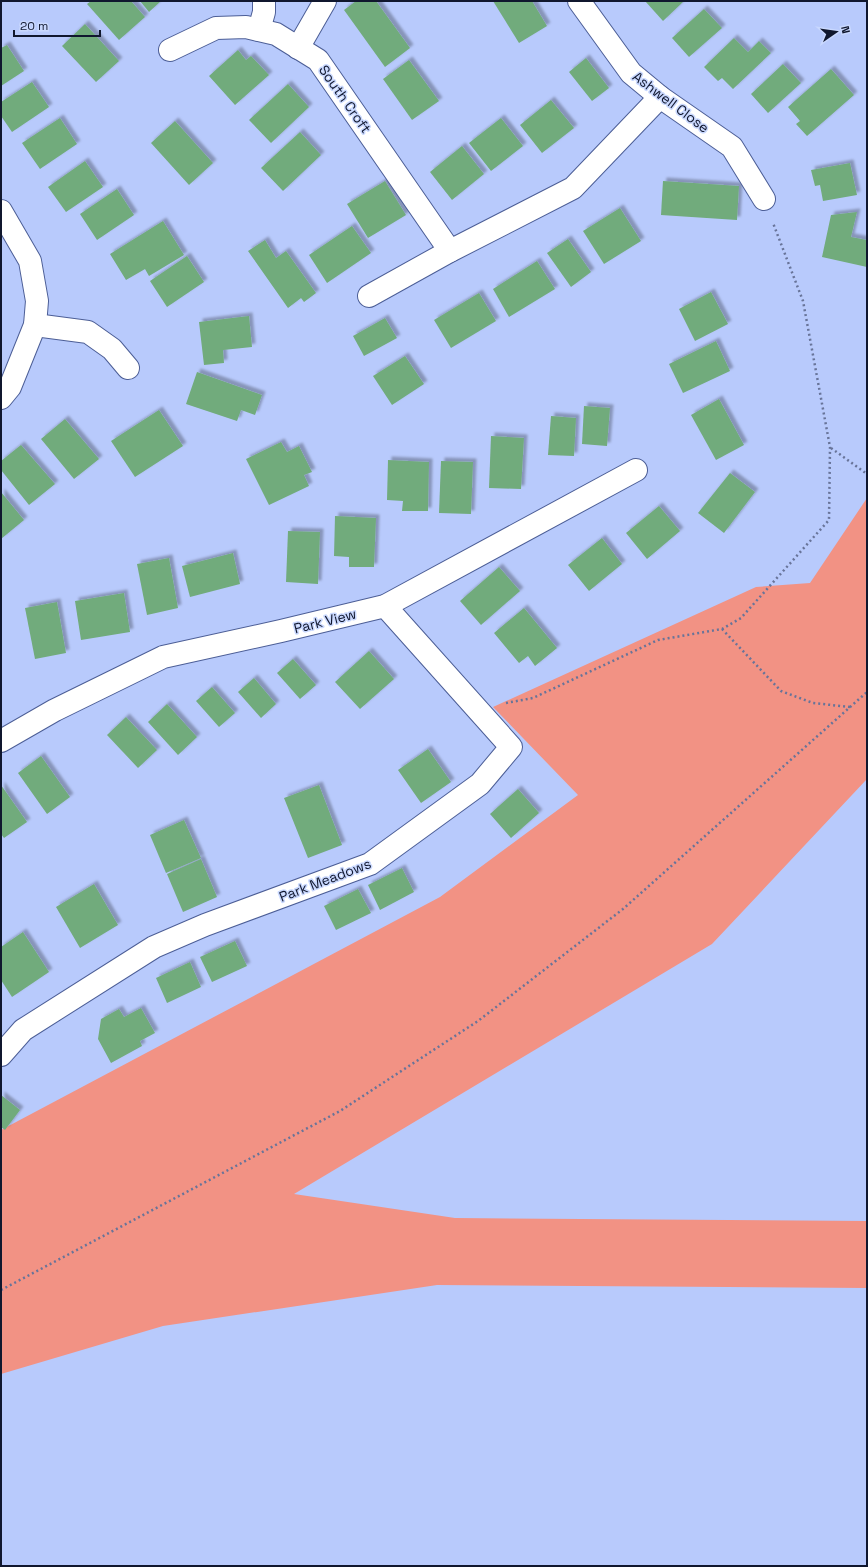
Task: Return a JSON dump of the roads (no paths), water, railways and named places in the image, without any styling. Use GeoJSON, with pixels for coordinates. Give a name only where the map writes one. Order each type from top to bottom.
{"type":"FeatureCollection","features":[{"type":"Feature","properties":{"kind":"street"},"geometry":{"type":"LineString","coordinates":[[259,30],[264,12],[264,1]]}},
{"type":"Feature","properties":{"kind":"street"},"geometry":{"type":"LineString","coordinates":[[298,48],[325,1]]}},
{"type":"Feature","properties":{"kind":"street","name":"Ashwell Close"},"geometry":{"type":"LineString","coordinates":[[580,1],[631,74],[660,97],[732,147],[764,199]]}},
{"type":"Feature","properties":{"kind":"street","name":"South Croft"},"geometry":{"type":"LineString","coordinates":[[170,50],[216,28],[246,27],[276,34],[318,60],[450,251]]}},
{"type":"Feature","properties":{"kind":"street"},"geometry":{"type":"LineString","coordinates":[[368,296],[450,251],[573,188],[660,97]]}},
{"type":"Feature","properties":{"kind":"street"},"geometry":{"type":"LineString","coordinates":[[1,211],[30,261],[37,301],[35,325],[10,387],[1,398]]}},
{"type":"Feature","properties":{"kind":"street"},"geometry":{"type":"LineString","coordinates":[[35,325],[88,332],[112,348],[128,368]]}},
{"type":"Feature","properties":{"kind":"street","name":"Park View"},"geometry":{"type":"LineString","coordinates":[[1,740],[55,710],[163,657],[385,606],[636,470]]}},
{"type":"Feature","properties":{"kind":"street","name":"Park Meadows"},"geometry":{"type":"LineString","coordinates":[[1,1055],[23,1030],[154,947],[205,925],[370,864],[480,784],[511,747],[385,606]]}}]}
